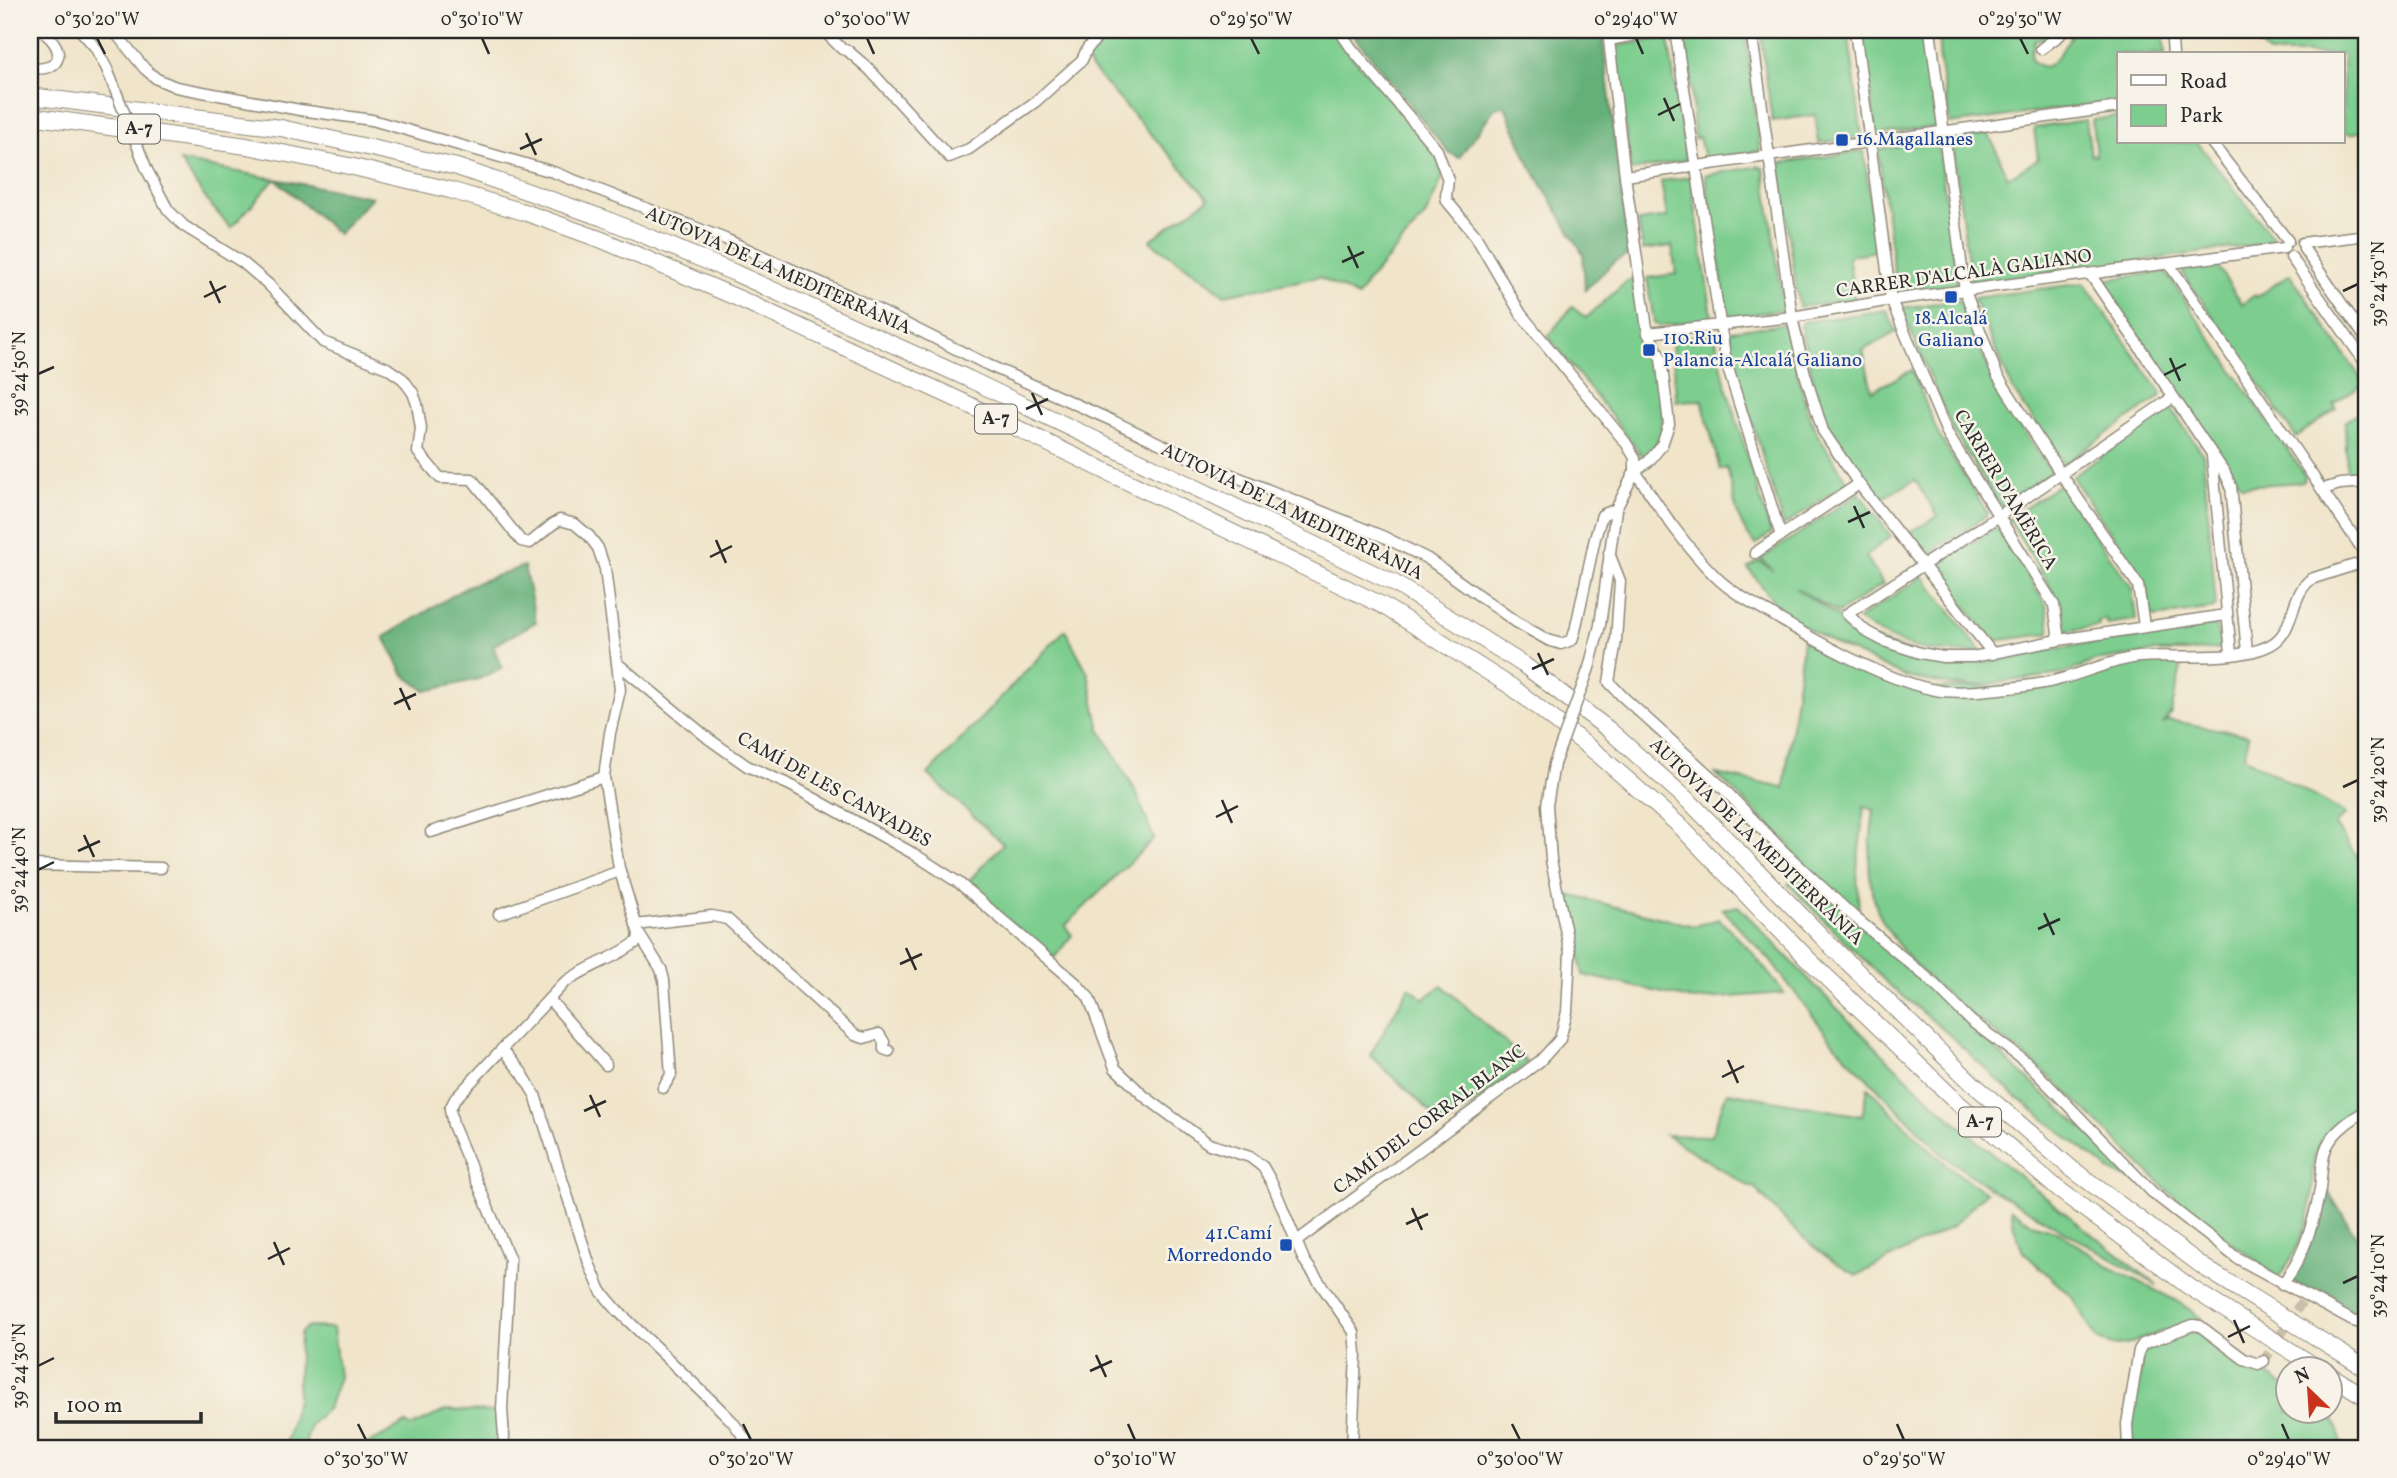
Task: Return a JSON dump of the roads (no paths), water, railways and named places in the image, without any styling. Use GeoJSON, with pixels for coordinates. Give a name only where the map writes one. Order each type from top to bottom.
{"type":"FeatureCollection","features":[{"type":"Feature","properties":{"kind":"highway","name":"AUTOVIA DE LA MEDITERRÀNIA"},"geometry":{"type":"LineString","coordinates":[[30,96],[281,128],[457,167],[603,218],[735,273],[969,379],[1394,583],[1524,665],[1608,729],[1693,805],[1972,1083],[2072,1169],[2205,1268],[2367,1369]]}},
{"type":"Feature","properties":{"kind":"highway","name":"A-7"},"geometry":{"type":"LineString","coordinates":[[30,116],[247,146],[349,166],[450,190],[589,235],[740,299],[961,401],[1382,605],[1512,687],[1599,755],[1680,826],[1809,960],[1958,1103],[2058,1189],[2191,1287],[2299,1356]]}},
{"type":"Feature","properties":{"kind":"highway"},"geometry":{"type":"LineString","coordinates":[[2344,1384],[2367,1398]]}},
{"type":"Feature","properties":{"kind":"street"},"geometry":{"type":"LineString","coordinates":[[30,68],[51,67],[57,61],[57,44],[40,30]]}},
{"type":"Feature","properties":{"kind":"street"},"geometry":{"type":"LineString","coordinates":[[80,30],[95,47],[107,69],[147,170],[169,210],[184,226],[242,262],[323,342],[387,368],[404,379],[414,393],[417,404],[421,428],[418,452],[440,478],[472,479],[521,541],[530,543],[560,520],[569,521],[589,536],[598,548],[605,569],[620,690],[604,777],[620,871],[638,929],[661,969],[664,980],[671,1075],[663,1088]]}},
{"type":"Feature","properties":{"kind":"street"},"geometry":{"type":"LineString","coordinates":[[113,30],[145,69],[157,79],[176,87],[372,120],[553,172],[725,239],[1188,457],[1384,537],[1428,559],[1516,622],[1548,640],[1561,644],[1572,640],[1602,515],[1616,509],[1634,471],[1634,458],[1626,443],[1521,313],[1475,235],[1447,201],[1448,180],[1437,150],[1339,30]]}},
{"type":"Feature","properties":{"kind":"street"},"geometry":{"type":"LineString","coordinates":[[823,30],[842,49],[848,50],[869,69],[949,157],[969,149],[1035,102],[1082,60],[1087,49],[1103,30]]}},
{"type":"Feature","properties":{"kind":"street"},"geometry":{"type":"LineString","coordinates":[[1634,471],[1649,461],[1662,444],[1669,424],[1661,358],[1648,333],[1609,40],[1660,30]]}},
{"type":"Feature","properties":{"kind":"street"},"geometry":{"type":"LineString","coordinates":[[1675,30],[1726,362],[1781,536]]}},
{"type":"Feature","properties":{"kind":"street"},"geometry":{"type":"LineString","coordinates":[[1751,30],[1792,317],[1823,431],[1859,484],[1993,654]]}},
{"type":"Feature","properties":{"kind":"street","name":"CARRER D'AMÈRICA"},"geometry":{"type":"LineString","coordinates":[[1855,30],[1891,300],[1948,435],[2054,605],[2059,640]]}},
{"type":"Feature","properties":{"kind":"street"},"geometry":{"type":"LineString","coordinates":[[1930,30],[1965,291],[1997,375],[2138,585],[2144,626]]}},
{"type":"Feature","properties":{"kind":"street"},"geometry":{"type":"LineString","coordinates":[[2041,49],[2060,35],[2062,30]]}},
{"type":"Feature","properties":{"kind":"street"},"geometry":{"type":"LineString","coordinates":[[2171,30],[2173,52]]}},
{"type":"Feature","properties":{"kind":"street"},"geometry":{"type":"LineString","coordinates":[[2347,30],[2367,35]]}},
{"type":"Feature","properties":{"kind":"street"},"geometry":{"type":"LineString","coordinates":[[1625,176],[2117,107]]}},
{"type":"Feature","properties":{"kind":"street"},"geometry":{"type":"LineString","coordinates":[[2212,144],[2367,365]]}},
{"type":"Feature","properties":{"kind":"street","name":"CARRER D'ALCALÀ GALIANO"},"geometry":{"type":"LineString","coordinates":[[2303,246],[2367,235]]}},
{"type":"Feature","properties":{"kind":"street","name":"CARRER D'ALCALÀ GALIANO"},"geometry":{"type":"LineString","coordinates":[[2287,249],[2295,239],[2303,246]]}},
{"type":"Feature","properties":{"kind":"street"},"geometry":{"type":"LineString","coordinates":[[2303,246],[2367,340]]}},
{"type":"Feature","properties":{"kind":"street","name":"CARRER D'ALCALÀ GALIANO"},"geometry":{"type":"LineString","coordinates":[[1648,333],[1792,317],[1891,300],[2287,249],[2300,256],[2303,246]]}},
{"type":"Feature","properties":{"kind":"street"},"geometry":{"type":"LineString","coordinates":[[2169,264],[2367,556]]}},
{"type":"Feature","properties":{"kind":"street"},"geometry":{"type":"LineString","coordinates":[[2090,274],[2225,473],[2231,486],[2246,652]]}},
{"type":"Feature","properties":{"kind":"street"},"geometry":{"type":"LineString","coordinates":[[2172,398],[1847,614],[1867,632],[1884,641],[1920,653],[1943,657],[1973,657],[2059,640],[2226,615]]}},
{"type":"Feature","properties":{"kind":"street"},"geometry":{"type":"LineString","coordinates":[[2212,456],[2231,653]]}},
{"type":"Feature","properties":{"kind":"street"},"geometry":{"type":"LineString","coordinates":[[1634,471],[1681,537],[1727,587],[1803,633],[1875,668],[1941,691],[1976,692],[2057,681],[2097,666],[2138,657],[2168,658],[2246,652],[2273,643],[2282,635],[2299,592],[2311,579],[2367,561]]}},
{"type":"Feature","properties":{"kind":"street"},"geometry":{"type":"LineString","coordinates":[[2323,489],[2340,484],[2367,482]]}},
{"type":"Feature","properties":{"kind":"street"},"geometry":{"type":"LineString","coordinates":[[1755,553],[1859,484]]}},
{"type":"Feature","properties":{"kind":"street","name":"CAMÍ DEL CORRAL BLANC"},"geometry":{"type":"LineString","coordinates":[[1297,1241],[1540,1061],[1560,1039],[1567,1012],[1570,953],[1551,860],[1547,805],[1554,764],[1589,668],[1600,625],[1616,509]]}},
{"type":"Feature","properties":{"kind":"street"},"geometry":{"type":"LineString","coordinates":[[1609,553],[1620,581],[1616,641],[1609,682],[1622,696],[1720,785],[1782,850],[1852,915],[1930,980],[1971,1021],[2026,1062],[2153,1193],[2237,1258],[2353,1321],[2367,1325]]}},
{"type":"Feature","properties":{"kind":"street","name":"CAMÍ DE LES CANYADES"},"geometry":{"type":"LineString","coordinates":[[617,663],[709,739],[747,766],[790,785],[914,854],[959,883],[1076,983],[1089,998],[1115,1068],[1144,1096],[1209,1143],[1250,1157],[1263,1167],[1304,1260],[1354,1332],[1356,1353],[1352,1448]]}},
{"type":"Feature","properties":{"kind":"street"},"geometry":{"type":"LineString","coordinates":[[431,832],[604,777]]}},
{"type":"Feature","properties":{"kind":"street"},"geometry":{"type":"LineString","coordinates":[[30,865],[161,868]]}},
{"type":"Feature","properties":{"kind":"street"},"geometry":{"type":"LineString","coordinates":[[499,914],[620,871]]}},
{"type":"Feature","properties":{"kind":"street"},"geometry":{"type":"LineString","coordinates":[[638,929],[712,916],[727,919],[855,1035],[864,1038],[878,1034],[884,1042],[884,1049],[889,1051]]}},
{"type":"Feature","properties":{"kind":"street"},"geometry":{"type":"LineString","coordinates":[[503,1448],[502,1409],[510,1260],[453,1125],[450,1109],[455,1099],[572,977],[630,947],[638,941],[638,929]]}},
{"type":"Feature","properties":{"kind":"street"},"geometry":{"type":"LineString","coordinates":[[550,999],[606,1065]]}},
{"type":"Feature","properties":{"kind":"street"},"geometry":{"type":"LineString","coordinates":[[502,1049],[522,1073],[536,1096],[589,1264],[601,1292],[732,1421],[752,1448]]}},
{"type":"Feature","properties":{"kind":"street"},"geometry":{"type":"LineString","coordinates":[[2282,1284],[2302,1255],[2319,1192],[2328,1144],[2351,1120],[2367,1110]]}},
{"type":"Feature","properties":{"kind":"street"},"geometry":{"type":"LineString","coordinates":[[2128,1448],[2127,1424],[2138,1350],[2143,1344],[2193,1325],[2200,1326],[2244,1359],[2258,1364],[2264,1361]]}},
{"type":"Feature","properties":{"kind":"tunnel"},"geometry":{"type":"LineString","coordinates":[[2264,1361],[2306,1295]]}},
{"type":"Feature","properties":{"kind":"place","name":"16.Magallanes"},"geometry":{"type":"Point","coordinates":[1842,140]}},
{"type":"Feature","properties":{"kind":"place","name":"18.Alcalá Galiano"},"geometry":{"type":"Point","coordinates":[1951,297]}},
{"type":"Feature","properties":{"kind":"place","name":"110.Riu Palancia-Alcalá Galiano"},"geometry":{"type":"Point","coordinates":[1649,350]}},
{"type":"Feature","properties":{"kind":"place","name":"41.Camí Morredondo"},"geometry":{"type":"Point","coordinates":[1286,1245]}}]}
